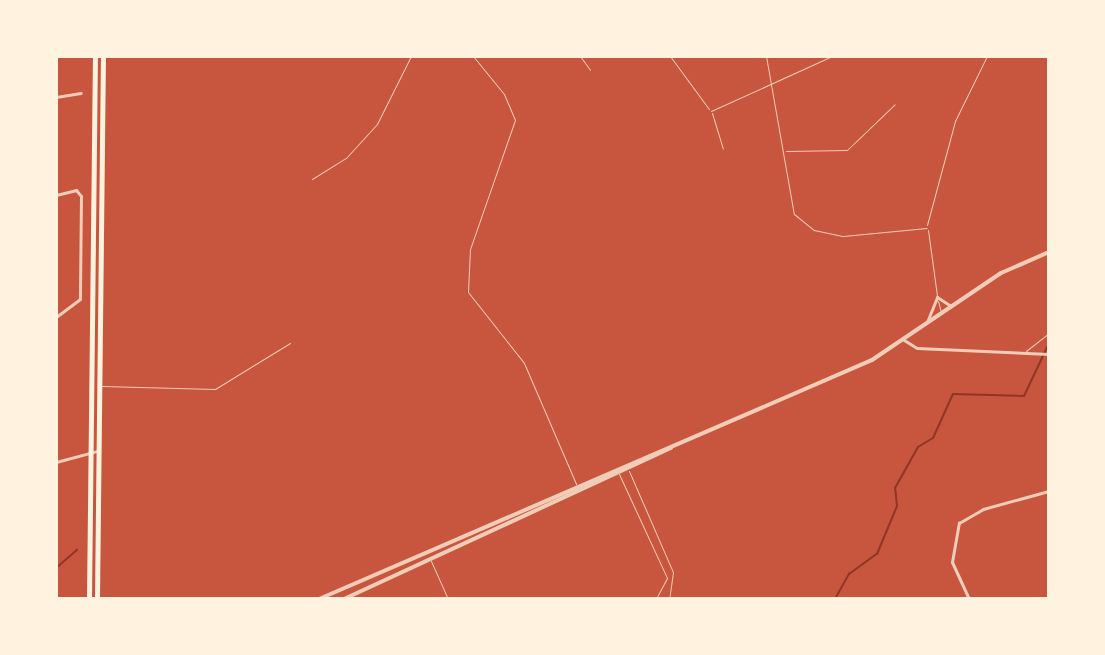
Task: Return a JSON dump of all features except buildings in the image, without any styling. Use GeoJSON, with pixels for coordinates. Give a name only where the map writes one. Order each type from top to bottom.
{"type":"FeatureCollection","features":[{"type":"Feature","properties":{"kind":"highway"},"geometry":{"type":"LineString","coordinates":[[95,56],[95,385]]}},
{"type":"Feature","properties":{"kind":"highway"},"geometry":{"type":"LineString","coordinates":[[89,599],[103,56]]}},
{"type":"Feature","properties":{"kind":"highway"},"geometry":{"type":"LineString","coordinates":[[94,451],[97,599]]}},
{"type":"Feature","properties":{"kind":"street"},"geometry":{"type":"LineString","coordinates":[[56,97],[81,93]]}},
{"type":"Feature","properties":{"kind":"street"},"geometry":{"type":"LineString","coordinates":[[56,195],[76,190],[81,296],[75,306],[56,317]]}},
{"type":"Feature","properties":{"kind":"street"},"geometry":{"type":"LineString","coordinates":[[319,599],[676,444],[904,340],[952,307],[1049,252]]}},
{"type":"Feature","properties":{"kind":"street"},"geometry":{"type":"LineString","coordinates":[[919,330],[937,297],[952,307]]}},
{"type":"Feature","properties":{"kind":"street"},"geometry":{"type":"LineString","coordinates":[[904,340],[917,348],[1049,354]]}},
{"type":"Feature","properties":{"kind":"street"},"geometry":{"type":"LineString","coordinates":[[344,599],[621,477],[676,444]]}},
{"type":"Feature","properties":{"kind":"street"},"geometry":{"type":"LineString","coordinates":[[56,462],[94,451]]}},
{"type":"Feature","properties":{"kind":"street"},"geometry":{"type":"LineString","coordinates":[[969,599],[952,562],[959,523],[983,509],[1049,491]]}},
{"type":"Feature","properties":{"kind":"lane"},"geometry":{"type":"LineString","coordinates":[[312,179],[346,158],[377,124],[411,56]]}},
{"type":"Feature","properties":{"kind":"lane"},"geometry":{"type":"LineString","coordinates":[[473,56],[504,94],[515,120],[470,249],[468,292],[524,363],[580,495]]}},
{"type":"Feature","properties":{"kind":"lane"},"geometry":{"type":"LineString","coordinates":[[580,56],[590,70]]}},
{"type":"Feature","properties":{"kind":"lane"},"geometry":{"type":"LineString","coordinates":[[670,56],[711,111],[723,148]]}},
{"type":"Feature","properties":{"kind":"lane"},"geometry":{"type":"LineString","coordinates":[[766,56],[784,151],[786,197],[814,230],[843,236],[927,228]]}},
{"type":"Feature","properties":{"kind":"lane"},"geometry":{"type":"LineString","coordinates":[[711,111],[832,56]]}},
{"type":"Feature","properties":{"kind":"lane"},"geometry":{"type":"LineString","coordinates":[[942,314],[927,228],[955,121],[987,56]]}},
{"type":"Feature","properties":{"kind":"lane"},"geometry":{"type":"LineString","coordinates":[[784,151],[847,150],[895,104]]}},
{"type":"Feature","properties":{"kind":"lane"},"geometry":{"type":"LineString","coordinates":[[1024,353],[1049,333]]}},
{"type":"Feature","properties":{"kind":"lane"},"geometry":{"type":"LineString","coordinates":[[95,385],[215,389],[290,343]]}},
{"type":"Feature","properties":{"kind":"lane"},"geometry":{"type":"LineString","coordinates":[[627,465],[673,572],[669,599]]}},
{"type":"Feature","properties":{"kind":"lane"},"geometry":{"type":"LineString","coordinates":[[617,470],[667,578],[656,599]]}},
{"type":"Feature","properties":{"kind":"lane"},"geometry":{"type":"LineString","coordinates":[[431,561],[448,599]]}},
{"type":"Feature","properties":{"kind":"waterway"},"geometry":{"type":"LineString","coordinates":[[835,599],[849,574],[877,554],[897,506],[895,488],[918,447],[933,438],[953,394],[1024,396],[1049,343]]}},
{"type":"Feature","properties":{"kind":"waterway"},"geometry":{"type":"LineString","coordinates":[[56,568],[77,550]]}}]}
